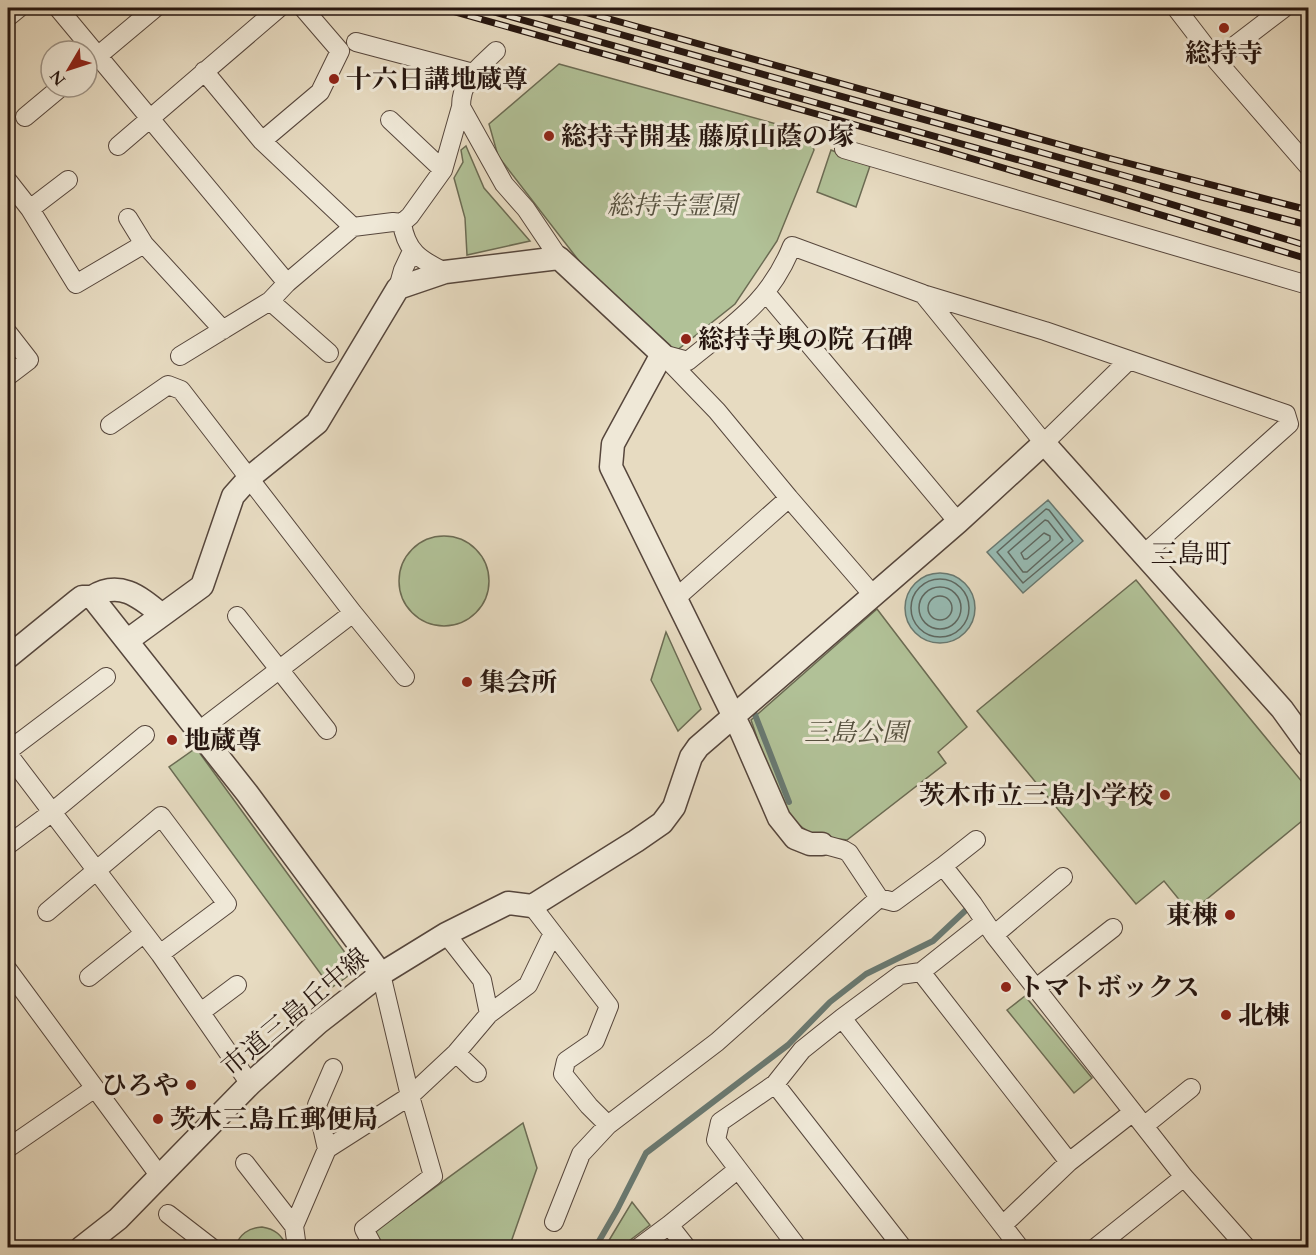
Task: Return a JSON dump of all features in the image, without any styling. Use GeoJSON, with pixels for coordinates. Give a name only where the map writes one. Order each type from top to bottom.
{"type":"FeatureCollection","features":[{"type":"Feature","properties":{"kind":"street"},"geometry":{"type":"LineString","coordinates":[[8,17],[19,8]]}},
{"type":"Feature","properties":{"kind":"street"},"geometry":{"type":"LineString","coordinates":[[58,8],[79,39]]}},
{"type":"Feature","properties":{"kind":"street"},"geometry":{"type":"LineString","coordinates":[[99,55],[155,8]]}},
{"type":"Feature","properties":{"kind":"street"},"geometry":{"type":"LineString","coordinates":[[118,146],[279,8]]}},
{"type":"Feature","properties":{"kind":"street"},"geometry":{"type":"LineString","coordinates":[[262,141],[320,92],[340,51],[303,8]]}},
{"type":"Feature","properties":{"kind":"street"},"geometry":{"type":"LineString","coordinates":[[1176,8],[1216,60],[1308,166]]}},
{"type":"Feature","properties":{"kind":"street"},"geometry":{"type":"LineString","coordinates":[[1216,60],[1284,8]]}},
{"type":"Feature","properties":{"kind":"street"},"geometry":{"type":"LineString","coordinates":[[356,42],[473,73]]}},
{"type":"Feature","properties":{"kind":"street"},"geometry":{"type":"LineString","coordinates":[[180,356],[270,301],[287,283],[353,227],[402,223],[410,216],[443,170],[461,107],[465,83],[496,51]]}},
{"type":"Feature","properties":{"kind":"street"},"geometry":{"type":"LineString","coordinates":[[99,66],[150,119],[287,283]]}},
{"type":"Feature","properties":{"kind":"street"},"geometry":{"type":"LineString","coordinates":[[204,71],[262,141],[353,227]]}},
{"type":"Feature","properties":{"kind":"street"},"geometry":{"type":"LineString","coordinates":[[26,117],[47,99]]}},
{"type":"Feature","properties":{"kind":"street"},"geometry":{"type":"LineString","coordinates":[[461,107],[504,184],[526,208],[559,258],[662,354],[717,411],[873,596]]}},
{"type":"Feature","properties":{"kind":"street"},"geometry":{"type":"LineString","coordinates":[[390,120],[443,170]]}},
{"type":"Feature","properties":{"kind":"street"},"geometry":{"type":"LineString","coordinates":[[844,149],[1308,285]]}},
{"type":"Feature","properties":{"kind":"street"},"geometry":{"type":"LineString","coordinates":[[30,208],[68,180]]}},
{"type":"Feature","properties":{"kind":"street"},"geometry":{"type":"LineString","coordinates":[[8,181],[30,208],[76,284],[144,244]]}},
{"type":"Feature","properties":{"kind":"street"},"geometry":{"type":"LineString","coordinates":[[128,218],[144,244],[223,330]]}},
{"type":"Feature","properties":{"kind":"street"},"geometry":{"type":"LineString","coordinates":[[402,223],[404,237],[412,251],[425,262],[445,272]]}},
{"type":"Feature","properties":{"kind":"street"},"geometry":{"type":"LineString","coordinates":[[662,354],[688,361],[755,307],[785,263],[792,246],[923,294],[1045,331],[1286,414],[1289,424],[1144,554]]}},
{"type":"Feature","properties":{"kind":"street"},"geometry":{"type":"LineString","coordinates":[[128,640],[202,586],[233,496],[249,478],[317,423],[398,288],[412,251]]}},
{"type":"Feature","properties":{"kind":"street"},"geometry":{"type":"LineString","coordinates":[[398,288],[445,272],[559,258]]}},
{"type":"Feature","properties":{"kind":"street"},"geometry":{"type":"LineString","coordinates":[[766,294],[958,522]]}},
{"type":"Feature","properties":{"kind":"street"},"geometry":{"type":"LineString","coordinates":[[923,294],[1044,443],[1282,710],[1308,745]]}},
{"type":"Feature","properties":{"kind":"street"},"geometry":{"type":"LineString","coordinates":[[270,301],[329,353]]}},
{"type":"Feature","properties":{"kind":"street"},"geometry":{"type":"LineString","coordinates":[[8,333],[29,360],[8,376]]}},
{"type":"Feature","properties":{"kind":"street"},"geometry":{"type":"LineString","coordinates":[[662,354],[613,444],[612,467],[742,733],[783,824],[795,838],[849,853],[879,898],[894,902],[976,840]]}},
{"type":"Feature","properties":{"kind":"street"},"geometry":{"type":"LineString","coordinates":[[608,1125],[588,1106],[563,1074],[566,1061],[595,1041],[609,1006],[532,906],[636,842],[662,823],[674,807],[691,757],[698,747],[958,522],[1129,360]]}},
{"type":"Feature","properties":{"kind":"street"},"geometry":{"type":"LineString","coordinates":[[110,425],[168,385],[181,390],[405,677]]}},
{"type":"Feature","properties":{"kind":"street"},"geometry":{"type":"LineString","coordinates":[[676,598],[789,498]]}},
{"type":"Feature","properties":{"kind":"street"},"geometry":{"type":"LineString","coordinates":[[8,657],[82,597],[92,597],[99,592],[120,589],[133,593],[162,615]]}},
{"type":"Feature","properties":{"kind":"street"},"geometry":{"type":"LineString","coordinates":[[92,597],[254,802],[381,974],[410,1096],[433,1176],[364,1229],[374,1248]]}},
{"type":"Feature","properties":{"kind":"street"},"geometry":{"type":"LineString","coordinates":[[199,731],[353,613]]}},
{"type":"Feature","properties":{"kind":"street"},"geometry":{"type":"LineString","coordinates":[[237,616],[327,730]]}},
{"type":"Feature","properties":{"kind":"street"},"geometry":{"type":"LineString","coordinates":[[106,677],[8,752],[51,813],[160,954],[250,1084]]}},
{"type":"Feature","properties":{"kind":"street"},"geometry":{"type":"LineString","coordinates":[[8,845],[51,813],[145,735]]}},
{"type":"Feature","properties":{"kind":"street"},"geometry":{"type":"LineString","coordinates":[[47,912],[161,816],[226,904],[160,954]]}},
{"type":"Feature","properties":{"kind":"street"},"geometry":{"type":"LineString","coordinates":[[943,866],[1035,989],[1144,1126],[1247,1248]]}},
{"type":"Feature","properties":{"kind":"street"},"geometry":{"type":"LineString","coordinates":[[798,1248],[716,1140],[720,1122],[775,1084],[802,1050],[900,975],[921,972],[989,929],[1064,877]]}},
{"type":"Feature","properties":{"kind":"street"},"geometry":{"type":"LineString","coordinates":[[554,1221],[581,1154],[608,1125],[717,1042],[879,898]]}},
{"type":"Feature","properties":{"kind":"street","name":"市道三島丘中線"},"geometry":{"type":"LineString","coordinates":[[81,1248],[117,1219],[250,1084],[318,1023],[381,974],[446,934],[508,903],[532,906]]}},
{"type":"Feature","properties":{"kind":"street"},"geometry":{"type":"LineString","coordinates":[[1035,989],[1113,928]]}},
{"type":"Feature","properties":{"kind":"street"},"geometry":{"type":"LineString","coordinates":[[294,1226],[327,1149],[410,1096],[456,1053],[489,1014],[528,984],[553,933]]}},
{"type":"Feature","properties":{"kind":"street"},"geometry":{"type":"LineString","coordinates":[[88,977],[143,934]]}},
{"type":"Feature","properties":{"kind":"street"},"geometry":{"type":"LineString","coordinates":[[446,934],[482,980],[489,1014]]}},
{"type":"Feature","properties":{"kind":"street"},"geometry":{"type":"LineString","coordinates":[[8,969],[159,1175]]}},
{"type":"Feature","properties":{"kind":"street"},"geometry":{"type":"LineString","coordinates":[[921,972],[1069,1162]]}},
{"type":"Feature","properties":{"kind":"street"},"geometry":{"type":"LineString","coordinates":[[201,1012],[237,985]]}},
{"type":"Feature","properties":{"kind":"street"},"geometry":{"type":"LineString","coordinates":[[842,1018],[1020,1248]]}},
{"type":"Feature","properties":{"kind":"street"},"geometry":{"type":"LineString","coordinates":[[456,1053],[477,1073]]}},
{"type":"Feature","properties":{"kind":"street"},"geometry":{"type":"LineString","coordinates":[[327,1149],[317,1105],[333,1068]]}},
{"type":"Feature","properties":{"kind":"street"},"geometry":{"type":"LineString","coordinates":[[775,1084],[903,1248]]}},
{"type":"Feature","properties":{"kind":"street"},"geometry":{"type":"LineString","coordinates":[[8,1148],[95,1088]]}},
{"type":"Feature","properties":{"kind":"street"},"geometry":{"type":"LineString","coordinates":[[1144,1126],[1191,1088]]}},
{"type":"Feature","properties":{"kind":"street"},"geometry":{"type":"LineString","coordinates":[[1003,1225],[1069,1162],[1133,1112]]}},
{"type":"Feature","properties":{"kind":"street"},"geometry":{"type":"LineString","coordinates":[[245,1163],[294,1226],[297,1248]]}},
{"type":"Feature","properties":{"kind":"street"},"geometry":{"type":"LineString","coordinates":[[638,1248],[737,1170]]}},
{"type":"Feature","properties":{"kind":"street"},"geometry":{"type":"LineString","coordinates":[[1095,1248],[1185,1177]]}},
{"type":"Feature","properties":{"kind":"street"},"geometry":{"type":"LineString","coordinates":[[168,1214],[212,1248]]}},
{"type":"Feature","properties":{"kind":"street"},"geometry":{"type":"LineString","coordinates":[[669,1225],[687,1248]]}},
{"type":"Feature","properties":{"kind":"green space","name":"総持寺霊園"},"geometry":{"type":"Polygon","coordinates":[[[559,64],[809,133],[814,150],[777,241],[735,304],[676,351],[583,266],[498,156],[489,124],[559,64]]]}},
{"type":"Feature","properties":{"kind":"green space"},"geometry":{"type":"Polygon","coordinates":[[[466,146],[484,188],[530,241],[467,255],[465,218],[454,178],[463,162],[461,150],[466,146]]]}},
{"type":"Feature","properties":{"kind":"green space"},"geometry":{"type":"Polygon","coordinates":[[[831,150],[870,166],[856,207],[817,192],[831,150]]]}},
{"type":"Feature","properties":{"kind":"green space"},"geometry":{"type":"Polygon","coordinates":[[[444,536],[461,540],[476,549],[485,564],[489,581],[485,598],[476,613],[461,622],[444,626],[427,622],[412,613],[403,598],[399,581],[403,564],[412,549],[427,540],[444,536]]]}},
{"type":"Feature","properties":{"kind":"green space"},"geometry":{"type":"Polygon","coordinates":[[[1136,580],[1308,789],[1308,816],[1190,913],[1164,881],[1136,904],[977,711],[1136,580]]]}},
{"type":"Feature","properties":{"kind":"green space","name":"三島公園"},"geometry":{"type":"Polygon","coordinates":[[[877,609],[967,727],[938,752],[946,763],[847,840],[821,836],[806,830],[787,810],[772,780],[751,720],[877,609]]]}},
{"type":"Feature","properties":{"kind":"green space"},"geometry":{"type":"Polygon","coordinates":[[[666,632],[701,709],[678,731],[651,680],[666,632]]]}},
{"type":"Feature","properties":{"kind":"green space"},"geometry":{"type":"Polygon","coordinates":[[[196,748],[349,958],[351,974],[331,988],[169,767],[196,748]]]}},
{"type":"Feature","properties":{"kind":"green space"},"geometry":{"type":"Polygon","coordinates":[[[1025,996],[1092,1078],[1074,1093],[1007,1010],[1025,996]]]}},
{"type":"Feature","properties":{"kind":"green space"},"geometry":{"type":"Polygon","coordinates":[[[523,1123],[537,1168],[510,1245],[513,1247],[383,1247],[374,1232],[523,1123]]]}},
{"type":"Feature","properties":{"kind":"green space"},"geometry":{"type":"Polygon","coordinates":[[[632,1202],[650,1225],[621,1247],[612,1247],[608,1242],[632,1202]]]}},
{"type":"Feature","properties":{"kind":"green space"},"geometry":{"type":"Polygon","coordinates":[[[262,1227],[277,1233],[287,1247],[235,1247],[245,1232],[262,1227]]]}},
{"type":"Feature","properties":{"kind":"water"},"geometry":{"type":"Polygon","coordinates":[[[1048,500],[1083,541],[1023,593],[987,552],[1048,500]]]}},
{"type":"Feature","properties":{"kind":"water"},"geometry":{"type":"Polygon","coordinates":[[[940,573],[953,576],[965,583],[972,595],[975,608],[972,621],[965,633],[953,640],[940,643],[927,640],[915,633],[908,621],[905,608],[908,595],[915,583],[927,576],[940,573]]]}},
{"type":"Feature","properties":{"kind":"waterway"},"geometry":{"type":"LineString","coordinates":[[754,712],[789,802]]}},
{"type":"Feature","properties":{"kind":"waterway"},"geometry":{"type":"LineString","coordinates":[[595,1248],[646,1153],[788,1045],[830,1002],[866,974],[933,941],[966,910]]}},
{"type":"Feature","properties":{"kind":"railway"},"geometry":{"type":"LineString","coordinates":[[441,8],[930,146],[1308,259]]}},
{"type":"Feature","properties":{"kind":"railway"},"geometry":{"type":"LineString","coordinates":[[480,8],[1118,188],[1308,246]]}},
{"type":"Feature","properties":{"kind":"railway"},"geometry":{"type":"LineString","coordinates":[[526,8],[1308,225]]}},
{"type":"Feature","properties":{"kind":"railway"},"geometry":{"type":"LineString","coordinates":[[570,8],[1108,158],[1308,210]]}},
{"type":"Feature","properties":{"kind":"place","name":"総持寺"},"geometry":{"type":"Point","coordinates":[1224,28]}},
{"type":"Feature","properties":{"kind":"place","name":"十六日講地蔵尊"},"geometry":{"type":"Point","coordinates":[334,79]}},
{"type":"Feature","properties":{"kind":"place","name":"総持寺開基 藤原山蔭の塚"},"geometry":{"type":"Point","coordinates":[549,136]}},
{"type":"Feature","properties":{"kind":"place","name":"総持寺奥の院 石碑"},"geometry":{"type":"Point","coordinates":[686,339]}},
{"type":"Feature","properties":{"kind":"place","name":"集会所"},"geometry":{"type":"Point","coordinates":[467,682]}},
{"type":"Feature","properties":{"kind":"place","name":"地蔵尊"},"geometry":{"type":"Point","coordinates":[172,740]}},
{"type":"Feature","properties":{"kind":"place","name":"茨木市立三島小学校"},"geometry":{"type":"Point","coordinates":[1165,795]}},
{"type":"Feature","properties":{"kind":"place","name":"東棟"},"geometry":{"type":"Point","coordinates":[1230,915]}},
{"type":"Feature","properties":{"kind":"place","name":"トマトボックス"},"geometry":{"type":"Point","coordinates":[1006,987]}},
{"type":"Feature","properties":{"kind":"place","name":"北棟"},"geometry":{"type":"Point","coordinates":[1226,1015]}},
{"type":"Feature","properties":{"kind":"place","name":"ひろや"},"geometry":{"type":"Point","coordinates":[191,1085]}},
{"type":"Feature","properties":{"kind":"place","name":"茨木三島丘郵便局"},"geometry":{"type":"Point","coordinates":[158,1119]}},
{"type":"Feature","properties":{"kind":"district","name":"三島町"},"geometry":{"type":"Point","coordinates":[1191,554]}}]}
